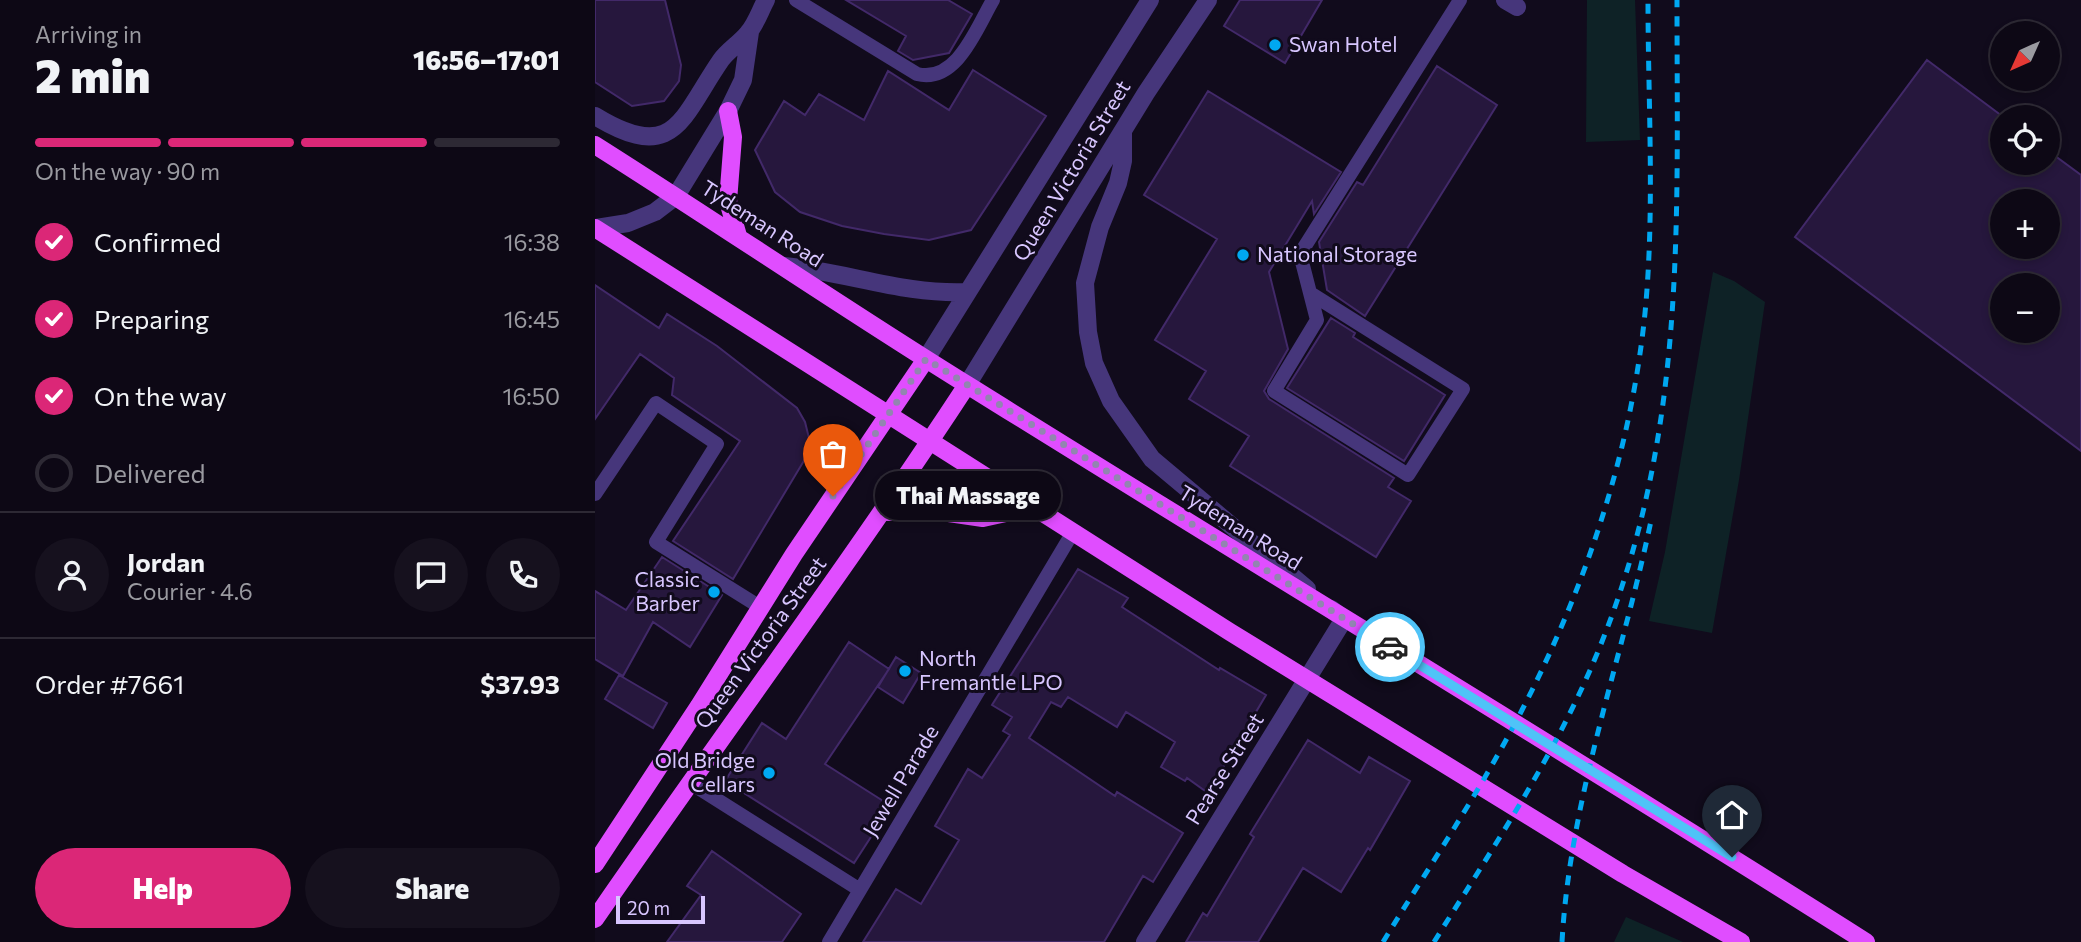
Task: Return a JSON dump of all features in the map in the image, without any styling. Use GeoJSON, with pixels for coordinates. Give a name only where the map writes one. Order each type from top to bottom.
{"type":"FeatureCollection","features":[{"type":"Feature","properties":{"kind":"main road"},"geometry":{"type":"LineString","coordinates":[[728,111],[733,136],[728,201],[739,236]]}},
{"type":"Feature","properties":{"kind":"main road","name":"Tydeman Road"},"geometry":{"type":"LineString","coordinates":[[595,145],[926,359],[1344,619],[1621,786],[1866,942]]}},
{"type":"Feature","properties":{"kind":"main road"},"geometry":{"type":"LineString","coordinates":[[595,228],[1073,532],[1623,874],[1741,942]]}},
{"type":"Feature","properties":{"kind":"main road","name":"Queen Victoria Street"},"geometry":{"type":"LineString","coordinates":[[595,864],[699,706],[760,607],[926,359]]}},
{"type":"Feature","properties":{"kind":"main road","name":"Queen Victoria Street"},"geometry":{"type":"LineString","coordinates":[[595,919],[689,782],[884,512],[968,385]]}},
{"type":"Feature","properties":{"kind":"main road"},"geometry":{"type":"LineString","coordinates":[[884,512],[935,511],[983,518],[1033,507]]}},
{"type":"Feature","properties":{"kind":"street"},"geometry":{"type":"LineString","coordinates":[[595,228],[628,223],[655,212],[676,196],[728,111],[743,80],[750,32],[766,0]]}},
{"type":"Feature","properties":{"kind":"street","name":"Queen Victoria Street"},"geometry":{"type":"LineString","coordinates":[[926,359],[1150,0]]}},
{"type":"Feature","properties":{"kind":"street","name":"Queen Victoria Street"},"geometry":{"type":"LineString","coordinates":[[968,385],[1207,0]]}},
{"type":"Feature","properties":{"kind":"street"},"geometry":{"type":"LineString","coordinates":[[595,116],[629,135],[644,137],[669,131],[681,122],[693,106],[722,58],[750,32]]}},
{"type":"Feature","properties":{"kind":"street"},"geometry":{"type":"LineString","coordinates":[[1123,132],[1121,172],[1100,228],[1085,283],[1088,332],[1094,363],[1111,401],[1152,459],[1344,619]]}},
{"type":"Feature","properties":{"kind":"street"},"geometry":{"type":"LineString","coordinates":[[784,266],[822,269],[922,292],[968,292]]}},
{"type":"Feature","properties":{"kind":"street","name":"Pearse Street"},"geometry":{"type":"LineString","coordinates":[[1145,942],[1344,619]]}},
{"type":"Feature","properties":{"kind":"lane"},"geometry":{"type":"LineString","coordinates":[[796,0],[917,74],[926,76],[939,74],[955,61],[993,0]]}},
{"type":"Feature","properties":{"kind":"lane"},"geometry":{"type":"LineString","coordinates":[[1310,293],[1463,389],[1408,475],[1274,391],[1317,320],[1310,293],[1300,254],[1460,0]]}},
{"type":"Feature","properties":{"kind":"lane"},"geometry":{"type":"LineString","coordinates":[[595,494],[656,402],[717,444],[656,542],[760,607]]}},
{"type":"Feature","properties":{"kind":"lane","name":"Jewell Parade"},"geometry":{"type":"LineString","coordinates":[[829,942],[1073,532]]}},
{"type":"Feature","properties":{"kind":"lane"},"geometry":{"type":"LineString","coordinates":[[689,782],[860,890]]}},
{"type":"Feature","properties":{"kind":"green space"},"geometry":{"type":"Polygon","coordinates":[[[1587,0],[1635,0],[1640,140],[1586,142],[1587,0]]]}},
{"type":"Feature","properties":{"kind":"green space"},"geometry":{"type":"Polygon","coordinates":[[[1713,272],[1734,281],[1765,302],[1739,480],[1712,633],[1649,621],[1665,552],[1713,272]]]}},
{"type":"Feature","properties":{"kind":"green space"},"geometry":{"type":"Polygon","coordinates":[[[1626,917],[1683,942],[1614,942],[1626,917]]]}},
{"type":"Feature","properties":{"kind":"building"},"geometry":{"type":"Polygon","coordinates":[[[595,0],[665,0],[681,65],[679,81],[664,101],[632,106],[595,82],[595,0]]]}},
{"type":"Feature","properties":{"kind":"building"},"geometry":{"type":"Polygon","coordinates":[[[846,0],[948,0],[972,14],[949,53],[913,60],[898,51],[906,36],[846,0]]]}},
{"type":"Feature","properties":{"kind":"building","name":"Swan Hotel"},"geometry":{"type":"Polygon","coordinates":[[[1240,0],[1322,0],[1285,63],[1224,26],[1240,0]]]}},
{"type":"Feature","properties":{"kind":"building"},"geometry":{"type":"Polygon","coordinates":[[[1927,60],[1990,107],[1990,175],[2060,175],[2060,160],[2081,175],[2081,451],[1795,237],[1927,60]]]}},
{"type":"Feature","properties":{"kind":"building"},"geometry":{"type":"Polygon","coordinates":[[[1437,66],[1497,105],[1365,316],[1327,290],[1319,242],[1357,182],[1363,185],[1437,66]]]}},
{"type":"Feature","properties":{"kind":"building"},"geometry":{"type":"Polygon","coordinates":[[[973,70],[1046,116],[971,230],[929,240],[842,226],[800,212],[775,192],[755,150],[784,101],[805,115],[819,94],[864,120],[888,71],[949,110],[973,70]]]}},
{"type":"Feature","properties":{"kind":"building","name":"National Storage"},"geometry":{"type":"Polygon","coordinates":[[[1208,91],[1341,172],[1314,214],[1312,201],[1269,272],[1288,349],[1264,391],[1269,399],[1394,478],[1388,487],[1411,501],[1376,557],[1230,466],[1249,436],[1189,399],[1206,371],[1155,340],[1217,239],[1144,195],[1208,91]]]}},
{"type":"Feature","properties":{"kind":"building"},"geometry":{"type":"Polygon","coordinates":[[[595,285],[659,328],[667,314],[717,346],[797,408],[805,422],[809,438],[808,454],[733,579],[673,541],[740,441],[672,395],[674,378],[640,354],[595,419],[595,285]]]}},
{"type":"Feature","properties":{"kind":"building"},"geometry":{"type":"Polygon","coordinates":[[[1331,318],[1355,333],[1353,337],[1445,395],[1404,461],[1287,388],[1331,318]]]}},
{"type":"Feature","properties":{"kind":"building"},"geometry":{"type":"Polygon","coordinates":[[[662,557],[722,595],[690,647],[653,622],[623,676],[595,659],[595,591],[626,610],[662,557]]]}},
{"type":"Feature","properties":{"kind":"building"},"geometry":{"type":"Polygon","coordinates":[[[1078,569],[1128,598],[1122,607],[1219,670],[1220,668],[1266,695],[1208,793],[1187,778],[1185,781],[1161,767],[1175,742],[1126,712],[1117,727],[1068,697],[1061,707],[1051,702],[1029,738],[1115,796],[1117,792],[1183,833],[1153,882],[1143,876],[1104,942],[863,942],[896,889],[921,904],[959,840],[935,826],[968,769],[982,778],[1010,735],[1003,731],[1012,717],[992,705],[1078,569]]]}},
{"type":"Feature","properties":{"kind":"building"},"geometry":{"type":"Polygon","coordinates":[[[849,642],[889,669],[825,764],[891,806],[854,863],[725,781],[762,723],[786,739],[849,642]]]}},
{"type":"Feature","properties":{"kind":"building"},"geometry":{"type":"Polygon","coordinates":[[[896,657],[921,673],[903,703],[878,687],[896,657]]]}},
{"type":"Feature","properties":{"kind":"building"},"geometry":{"type":"Polygon","coordinates":[[[619,675],[667,703],[653,728],[605,699],[619,675]]]}},
{"type":"Feature","properties":{"kind":"building"},"geometry":{"type":"Polygon","coordinates":[[[1308,740],[1360,773],[1369,757],[1410,781],[1370,850],[1368,848],[1341,892],[1303,868],[1258,942],[1186,942],[1203,913],[1207,916],[1254,837],[1250,834],[1308,740]]]}},
{"type":"Feature","properties":{"kind":"building"},"geometry":{"type":"Polygon","coordinates":[[[712,851],[801,914],[782,942],[667,942],[701,895],[687,886],[712,851]]]}},
{"type":"Feature","properties":{"kind":"railway"},"geometry":{"type":"LineString","coordinates":[[1383,942],[1472,798],[1522,710],[1585,567],[1617,467],[1638,365],[1648,274],[1648,0]]}},
{"type":"Feature","properties":{"kind":"railway"},"geometry":{"type":"LineString","coordinates":[[1434,942],[1520,804],[1577,698],[1594,661],[1624,579],[1646,498],[1661,417],[1670,335],[1677,170],[1677,0]]}},
{"type":"Feature","properties":{"kind":"railway"},"geometry":{"type":"LineString","coordinates":[[1562,942],[1575,834],[1586,781],[1652,516]]}},
{"type":"Feature","properties":{"kind":"way so far"},"geometry":{"type":"LineString","coordinates":[[833,496],[926,359],[1390,647]]}},
{"type":"Feature","properties":{"kind":"place","name":"Swan Hotel"},"geometry":{"type":"Point","coordinates":[1275,45]}},
{"type":"Feature","properties":{"kind":"place","name":"National Storage"},"geometry":{"type":"Point","coordinates":[1243,255]}},
{"type":"Feature","properties":{"kind":"place","name":"Thai Massage"},"geometry":{"type":"Point","coordinates":[833,496]}},
{"type":"Feature","properties":{"kind":"place","name":"Classic Barber"},"geometry":{"type":"Point","coordinates":[714,592]}},
{"type":"Feature","properties":{"kind":"place","name":"North Fremantle LPO"},"geometry":{"type":"Point","coordinates":[905,671]}},
{"type":"Feature","properties":{"kind":"place","name":"Old Bridge Cellars"},"geometry":{"type":"Point","coordinates":[769,773]}},
{"type":"Feature","properties":{"kind":"route"},"geometry":{"type":"LineString","coordinates":[[1390,647],[1621,786],[1732,857]]}}]}
